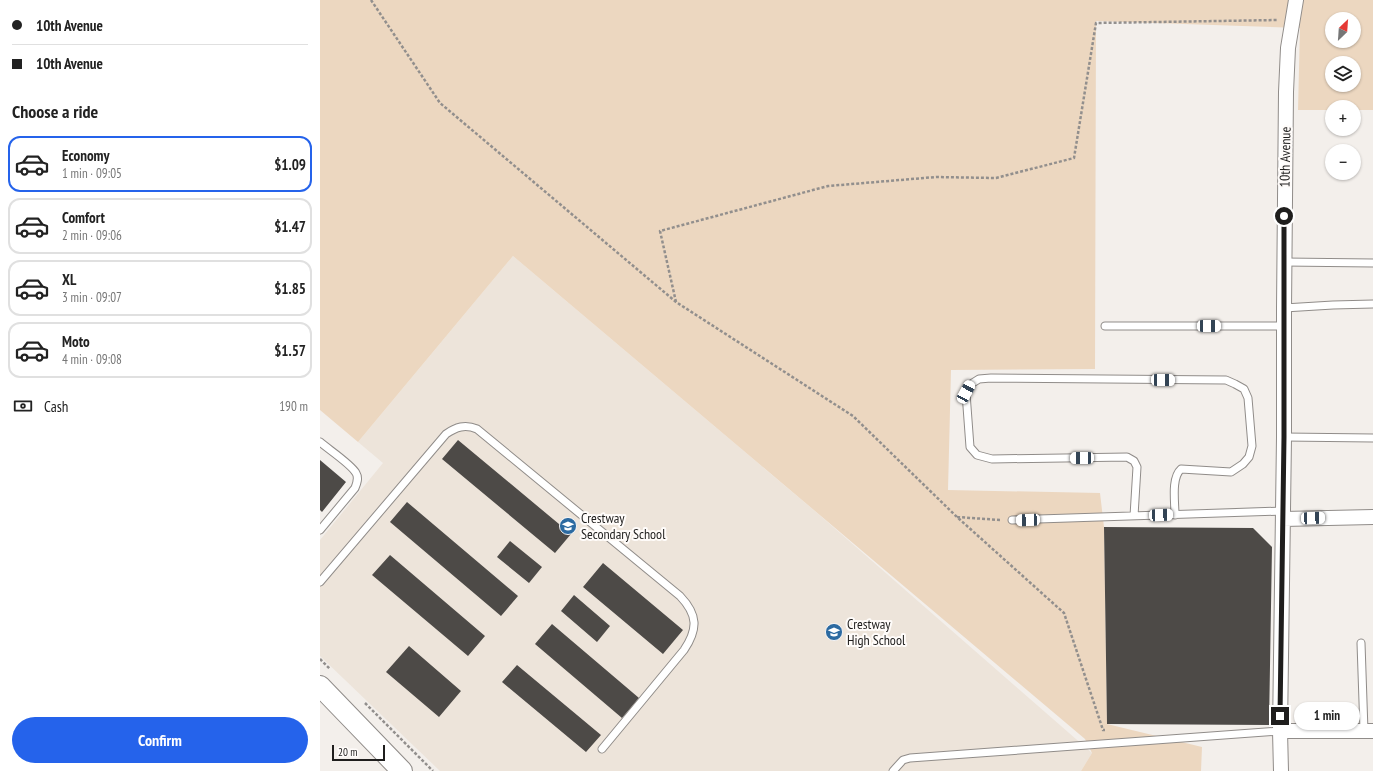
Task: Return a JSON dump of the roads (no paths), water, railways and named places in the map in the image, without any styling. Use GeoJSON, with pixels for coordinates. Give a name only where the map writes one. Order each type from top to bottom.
{"type":"FeatureCollection","features":[{"type":"Feature","properties":{"kind":"main road"},"geometry":{"type":"LineString","coordinates":[[325,678],[402,771]]}},
{"type":"Feature","properties":{"kind":"street","name":"10th Avenue"},"geometry":{"type":"LineString","coordinates":[[1281,771],[1280,731],[1284,437],[1286,92],[1288,48],[1296,0]]}},
{"type":"Feature","properties":{"kind":"street"},"geometry":{"type":"LineString","coordinates":[[1283,515],[1373,517]]}},
{"type":"Feature","properties":{"kind":"street"},"geometry":{"type":"LineString","coordinates":[[1280,731],[1369,731]]}},
{"type":"Feature","properties":{"kind":"lane"},"geometry":{"type":"LineString","coordinates":[[1284,262],[1373,263]]}},
{"type":"Feature","properties":{"kind":"lane"},"geometry":{"type":"LineString","coordinates":[[1284,308],[1373,304]]}},
{"type":"Feature","properties":{"kind":"lane"},"geometry":{"type":"LineString","coordinates":[[1105,326],[1284,326]]}},
{"type":"Feature","properties":{"kind":"lane"},"geometry":{"type":"LineString","coordinates":[[1134,516],[1137,467],[1134,461],[1126,457],[992,460],[977,455],[970,447],[966,392],[971,384],[979,379],[991,378],[1226,380],[1244,389],[1248,398],[1252,446],[1250,457],[1231,472],[1181,469],[1177,473],[1175,486],[1175,515]]}},
{"type":"Feature","properties":{"kind":"lane"},"geometry":{"type":"LineString","coordinates":[[320,582],[446,434],[463,426],[477,429],[680,596],[686,602],[693,614],[694,632],[691,640],[602,749]]}},
{"type":"Feature","properties":{"kind":"lane"},"geometry":{"type":"LineString","coordinates":[[1284,437],[1373,438]]}},
{"type":"Feature","properties":{"kind":"lane"},"geometry":{"type":"LineString","coordinates":[[320,442],[353,469],[358,478],[355,488],[320,530]]}},
{"type":"Feature","properties":{"kind":"lane"},"geometry":{"type":"LineString","coordinates":[[1012,520],[1175,515],[1283,515]]}},
{"type":"Feature","properties":{"kind":"lane"},"geometry":{"type":"LineString","coordinates":[[1361,643],[1369,731]]}},
{"type":"Feature","properties":{"kind":"lane"},"geometry":{"type":"LineString","coordinates":[[893,771],[903,760],[910,758],[1280,731]]}},
{"type":"Feature","properties":{"kind":"place","name":"Crestway Secondary School"},"geometry":{"type":"Point","coordinates":[568,526]}},
{"type":"Feature","properties":{"kind":"place","name":"Crestway High School"},"geometry":{"type":"Point","coordinates":[834,632]}}]}
